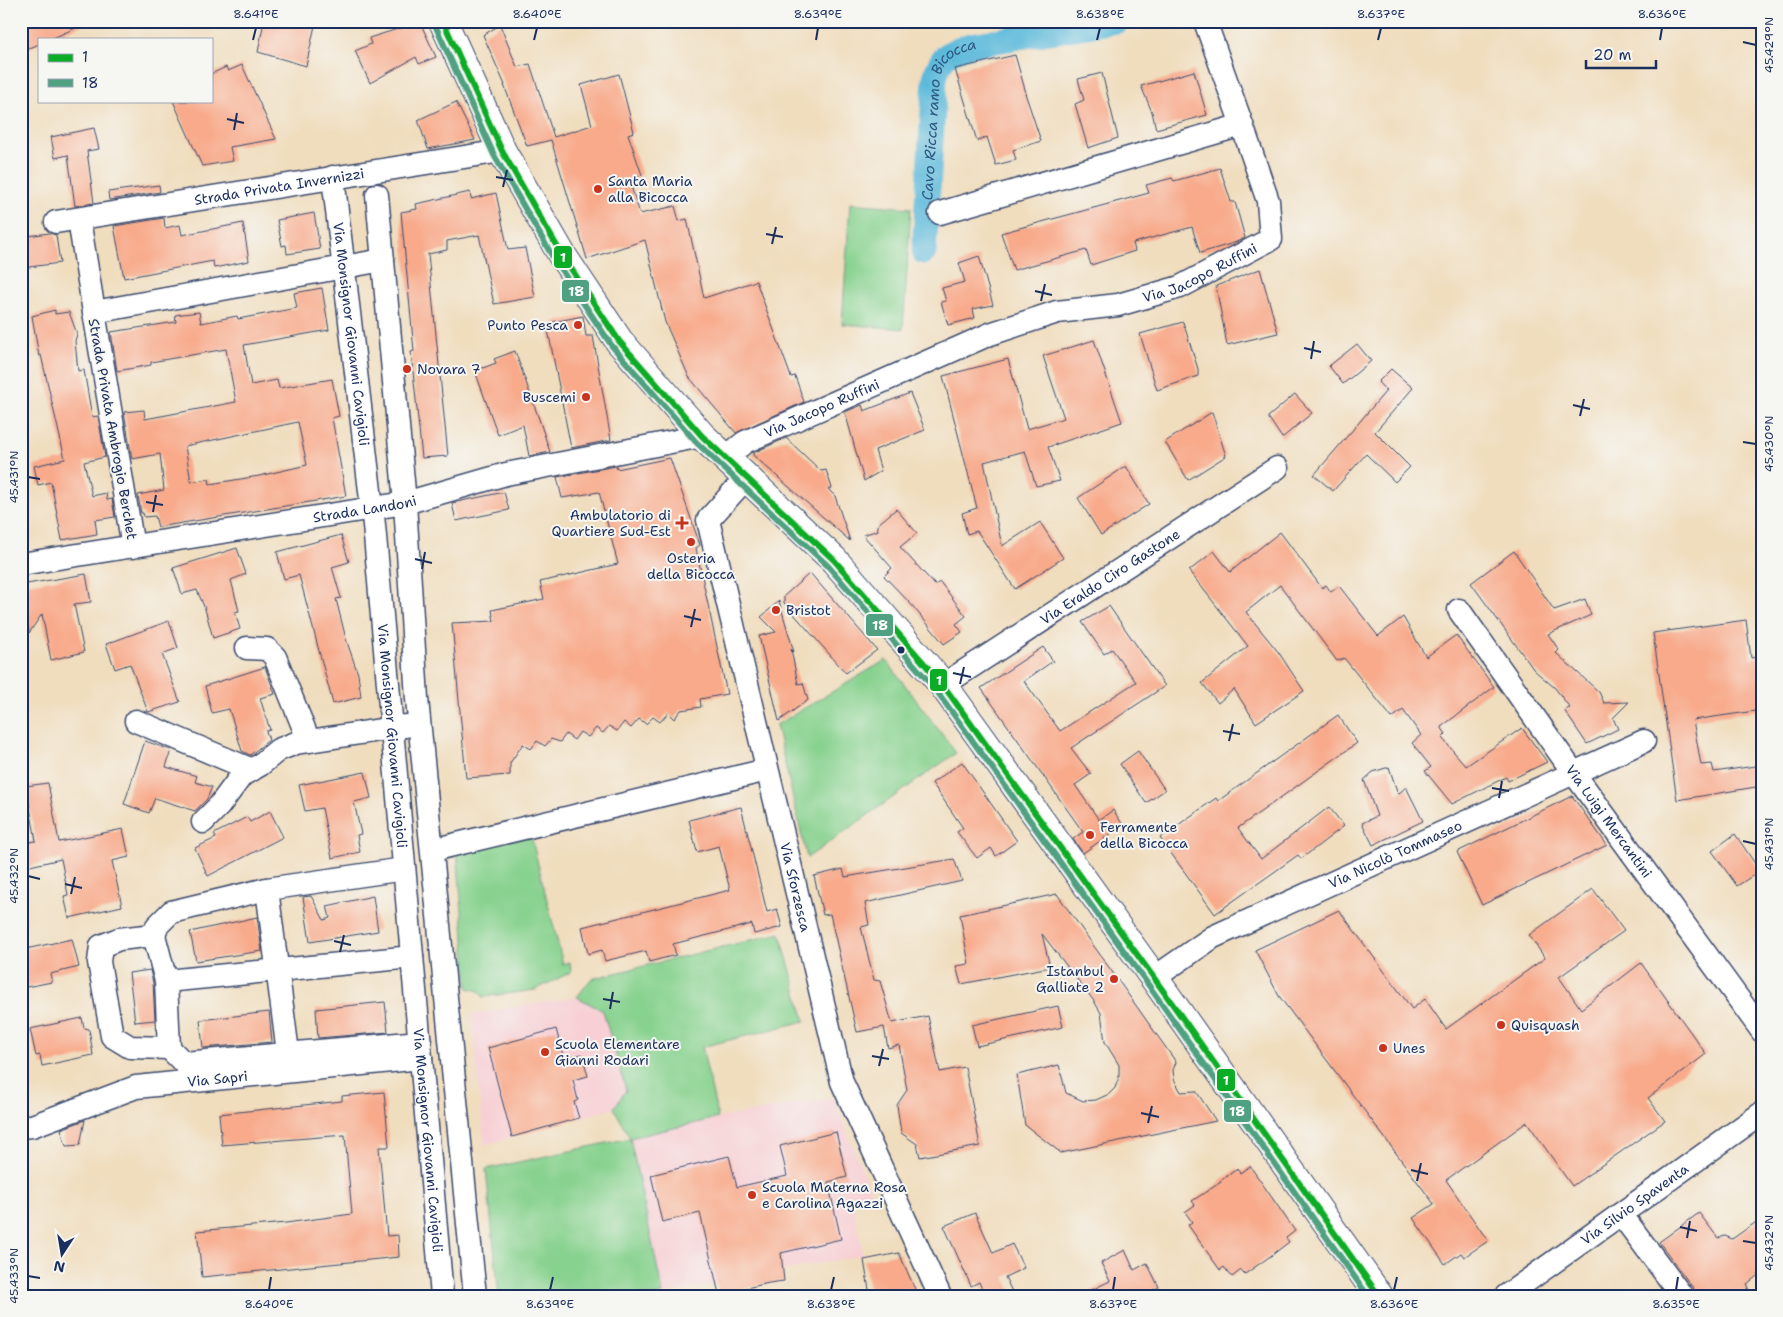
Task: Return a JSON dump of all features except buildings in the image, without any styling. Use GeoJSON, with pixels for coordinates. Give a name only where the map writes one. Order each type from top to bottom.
{"type":"FeatureCollection","features":[{"type":"Feature","properties":{"kind":"main road"},"geometry":{"type":"LineString","coordinates":[[443,21],[502,151],[562,255],[619,341],[702,436],[834,560],[943,686],[1154,978],[1379,1296]]}},
{"type":"Feature","properties":{"kind":"street","name":"Via Jacopo Ruffini"},"geometry":{"type":"LineString","coordinates":[[726,457],[745,442],[990,334],[1057,312],[1118,305],[1180,288],[1271,239],[1268,201],[1205,21]]}},
{"type":"Feature","properties":{"kind":"street"},"geometry":{"type":"LineString","coordinates":[[940,213],[1242,125]]}},
{"type":"Feature","properties":{"kind":"street","name":"Strada Privata Invernizzi"},"geometry":{"type":"LineString","coordinates":[[56,222],[502,151]]}},
{"type":"Feature","properties":{"kind":"street","name":"Via Monsignor Giovanni Cavigioli"},"geometry":{"type":"LineString","coordinates":[[334,177],[372,508],[442,1296]]}},
{"type":"Feature","properties":{"kind":"street","name":"Via Monsignor Giovanni Cavigioli"},"geometry":{"type":"LineString","coordinates":[[377,195],[405,503],[420,724],[475,1296]]}},
{"type":"Feature","properties":{"kind":"street","name":"Strada Privata Ambrogio Berchet"},"geometry":{"type":"LineString","coordinates":[[80,232],[133,547]]}},
{"type":"Feature","properties":{"kind":"street","name":"Strada Privata Ambrogio Berchet"},"geometry":{"type":"LineString","coordinates":[[94,312],[383,260]]}},
{"type":"Feature","properties":{"kind":"street","name":"Strada Landoni"},"geometry":{"type":"LineString","coordinates":[[21,564],[405,503],[506,474],[702,436]]}},
{"type":"Feature","properties":{"kind":"street","name":"Via Eraldo Ciro Gastone"},"geometry":{"type":"LineString","coordinates":[[943,686],[1277,468]]}},
{"type":"Feature","properties":{"kind":"street","name":"Via Sforzesca"},"geometry":{"type":"LineString","coordinates":[[746,478],[708,520],[767,770],[842,1082],[940,1296]]}},
{"type":"Feature","properties":{"kind":"street","name":"Via Luigi Mercantini"},"geometry":{"type":"LineString","coordinates":[[1459,610],[1573,772],[1762,1031]]}},
{"type":"Feature","properties":{"kind":"street"},"geometry":{"type":"LineString","coordinates":[[247,648],[267,649],[275,657],[308,740]]}},
{"type":"Feature","properties":{"kind":"street"},"geometry":{"type":"LineString","coordinates":[[136,720],[252,770]]}},
{"type":"Feature","properties":{"kind":"street"},"geometry":{"type":"LineString","coordinates":[[202,822],[219,806],[242,775],[260,765],[278,750],[308,740],[420,724]]}},
{"type":"Feature","properties":{"kind":"street","name":"Via Nicolò Tommaseo"},"geometry":{"type":"LineString","coordinates":[[1154,978],[1213,937],[1644,741]]}},
{"type":"Feature","properties":{"kind":"street"},"geometry":{"type":"LineString","coordinates":[[432,850],[767,770]]}},
{"type":"Feature","properties":{"kind":"street"},"geometry":{"type":"LineString","coordinates":[[404,869],[266,889],[171,912],[158,926],[154,935],[166,981],[169,1048],[184,1063],[288,1053],[420,1050]]}},
{"type":"Feature","properties":{"kind":"street"},"geometry":{"type":"LineString","coordinates":[[266,889],[288,1053]]}},
{"type":"Feature","properties":{"kind":"street"},"geometry":{"type":"LineString","coordinates":[[154,935],[119,939],[101,946],[99,962],[112,1036],[130,1048],[169,1048]]}},
{"type":"Feature","properties":{"kind":"street"},"geometry":{"type":"LineString","coordinates":[[166,981],[412,957]]}},
{"type":"Feature","properties":{"kind":"street","name":"Via Sapri"},"geometry":{"type":"LineString","coordinates":[[21,1128],[32,1126],[136,1087],[420,1050]]}},
{"type":"Feature","properties":{"kind":"street","name":"Via Silvio Spaventa"},"geometry":{"type":"LineString","coordinates":[[1506,1296],[1762,1113]]}},
{"type":"Feature","properties":{"kind":"street"},"geometry":{"type":"LineString","coordinates":[[1621,1214],[1682,1296]]}},
{"type":"Feature","properties":{"kind":"shaded area","name":"Scuola Elementare Gianni Rodari"},"geometry":{"type":"Polygon","coordinates":[[[577,997],[603,1011],[626,1090],[614,1108],[484,1145],[472,1014],[577,997]]]}},
{"type":"Feature","properties":{"kind":"shaded area","name":"Scuola Materna Rosa e Carolina Agazzi"},"geometry":{"type":"Polygon","coordinates":[[[833,1098],[871,1192],[852,1198],[863,1255],[663,1294],[630,1138],[718,1118],[833,1098]]]}},
{"type":"Feature","properties":{"kind":"green space"},"geometry":{"type":"Polygon","coordinates":[[[850,203],[911,208],[903,329],[842,324],[850,203]]]}},
{"type":"Feature","properties":{"kind":"green space"},"geometry":{"type":"Polygon","coordinates":[[[886,660],[956,753],[807,858],[776,725],[886,660]]]}},
{"type":"Feature","properties":{"kind":"green space"},"geometry":{"type":"Polygon","coordinates":[[[530,832],[563,964],[570,962],[571,972],[535,990],[483,997],[479,991],[468,988],[457,850],[530,832]]]}},
{"type":"Feature","properties":{"kind":"green space"},"geometry":{"type":"Polygon","coordinates":[[[780,933],[805,1021],[702,1047],[718,1118],[630,1138],[614,1108],[626,1090],[603,1011],[577,997],[591,979],[780,933]]]}},
{"type":"Feature","properties":{"kind":"green space"},"geometry":{"type":"Polygon","coordinates":[[[630,1138],[663,1294],[655,1296],[499,1296],[486,1169],[630,1138]]]}},
{"type":"Feature","properties":{"kind":"waterway","name":"Cavo Ricca ramo Bicocca"},"geometry":{"type":"LineString","coordinates":[[924,252],[935,78],[943,59],[957,49],[971,45],[1117,21]]}},
{"type":"Feature","properties":{"kind":"transit line","name":"1"},"geometry":{"type":"LineString","coordinates":[[443,21],[502,151],[562,255],[619,341],[702,436],[834,560],[943,685],[1154,978],[1379,1296]]}},
{"type":"Feature","properties":{"kind":"transit line","name":"18"},"geometry":{"type":"LineString","coordinates":[[435,25],[494,155],[554,259],[612,346],[696,442],[828,566],[936,690],[1147,983],[1368,1296]]}},
{"type":"Feature","properties":{"kind":"place","name":"Santa Maria alla Bicocca"},"geometry":{"type":"Point","coordinates":[598,189]}},
{"type":"Feature","properties":{"kind":"place","name":"Punto Pesca"},"geometry":{"type":"Point","coordinates":[578,325]}},
{"type":"Feature","properties":{"kind":"place","name":"Novara 7"},"geometry":{"type":"Point","coordinates":[407,369]}},
{"type":"Feature","properties":{"kind":"place","name":"Buscemi"},"geometry":{"type":"Point","coordinates":[586,397]}},
{"type":"Feature","properties":{"kind":"place","name":"Ambulatorio di Quartiere Sud-Est"},"geometry":{"type":"Point","coordinates":[682,523]}},
{"type":"Feature","properties":{"kind":"place","name":"Osteria della Bicocca"},"geometry":{"type":"Point","coordinates":[691,542]}},
{"type":"Feature","properties":{"kind":"place","name":"Bristot"},"geometry":{"type":"Point","coordinates":[776,610]}},
{"type":"Feature","properties":{"kind":"place","name":"Ferramente della Bicocca"},"geometry":{"type":"Point","coordinates":[1090,835]}},
{"type":"Feature","properties":{"kind":"place","name":"Istanbul Galliate 2"},"geometry":{"type":"Point","coordinates":[1114,979]}},
{"type":"Feature","properties":{"kind":"place","name":"Quisquash"},"geometry":{"type":"Point","coordinates":[1501,1025]}},
{"type":"Feature","properties":{"kind":"place","name":"Unes"},"geometry":{"type":"Point","coordinates":[1383,1048]}},
{"type":"Feature","properties":{"kind":"place","name":"Scuola Elementare Gianni Rodari"},"geometry":{"type":"Point","coordinates":[545,1052]}},
{"type":"Feature","properties":{"kind":"place","name":"Scuola Materna Rosa e Carolina Agazzi"},"geometry":{"type":"Point","coordinates":[752,1195]}}]}
